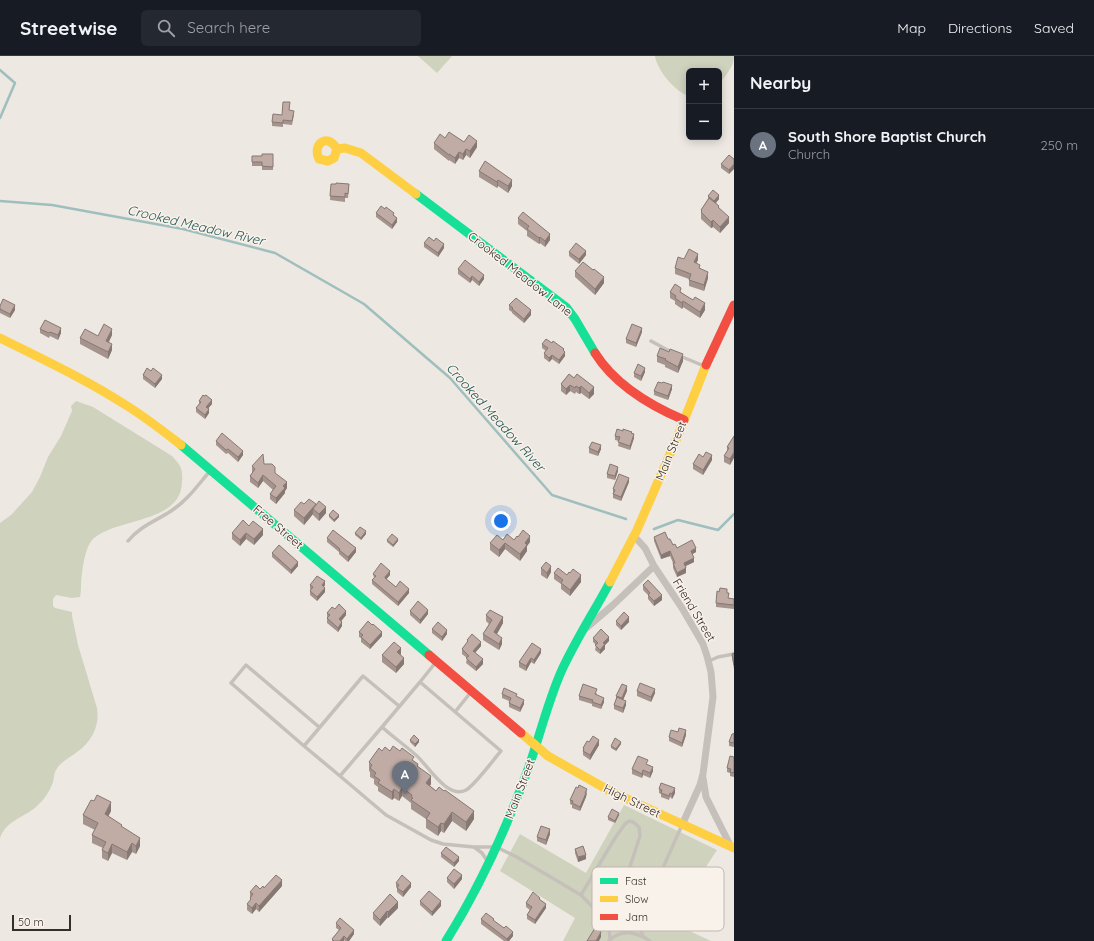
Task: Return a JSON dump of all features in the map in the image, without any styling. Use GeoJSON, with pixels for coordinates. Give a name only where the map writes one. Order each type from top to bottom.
{"type":"FeatureCollection","features":[{"type":"Feature","properties":{"kind":"street","name":"Crooked Meadow Lane"},"geometry":{"type":"LineString","coordinates":[[337,149],[345,148],[361,153],[566,307],[574,315],[590,346],[608,369],[650,404],[664,412],[684,420]]}},
{"type":"Feature","properties":{"kind":"street","name":"Main Street"},"geometry":{"type":"LineString","coordinates":[[446,941],[461,918],[489,863],[527,772],[541,727],[561,673],[634,536],[705,367],[734,305]]}},
{"type":"Feature","properties":{"kind":"street","name":"Free Street"},"geometry":{"type":"LineString","coordinates":[[0,338],[68,373],[125,405],[163,431],[211,470],[535,746]]}},
{"type":"Feature","properties":{"kind":"street","name":"Friend Street"},"geometry":{"type":"LineString","coordinates":[[634,536],[645,548],[654,566],[695,629],[703,644],[709,661],[713,697],[703,774],[706,797],[732,848]]}},
{"type":"Feature","properties":{"kind":"street","name":"Main Street"},"geometry":{"type":"LineString","coordinates":[[582,632],[654,566]]}},
{"type":"Feature","properties":{"kind":"street"},"geometry":{"type":"LineString","coordinates":[[603,595],[615,599],[620,597]]}},
{"type":"Feature","properties":{"kind":"street","name":"High Street"},"geometry":{"type":"LineString","coordinates":[[535,746],[548,756],[610,791],[732,848]]}},
{"type":"Feature","properties":{"kind":"street","name":"Friend Street"},"geometry":{"type":"LineString","coordinates":[[682,825],[703,774]]}},
{"type":"Feature","properties":{"kind":"lane"},"geometry":{"type":"LineString","coordinates":[[651,341],[673,353],[705,367]]}},
{"type":"Feature","properties":{"kind":"lane"},"geometry":{"type":"LineString","coordinates":[[128,540],[143,526],[183,503],[211,470]]}},
{"type":"Feature","properties":{"kind":"lane"},"geometry":{"type":"LineString","coordinates":[[709,661],[718,657],[734,654]]}},
{"type":"Feature","properties":{"kind":"lane"},"geometry":{"type":"LineString","coordinates":[[340,776],[436,662]]}},
{"type":"Feature","properties":{"kind":"lane"},"geometry":{"type":"LineString","coordinates":[[320,728],[246,665],[231,683],[386,815],[431,840],[443,844],[474,847],[496,847],[515,856],[581,895],[592,906]]}},
{"type":"Feature","properties":{"kind":"lane"},"geometry":{"type":"LineString","coordinates":[[304,746],[363,676],[399,706]]}},
{"type":"Feature","properties":{"kind":"lane"},"geometry":{"type":"LineString","coordinates":[[382,727],[417,756],[431,773],[450,790],[461,792],[470,787],[500,751],[420,682]]}},
{"type":"Feature","properties":{"kind":"lane"},"geometry":{"type":"LineString","coordinates":[[455,712],[471,692]]}},
{"type":"Feature","properties":{"kind":"lane"},"geometry":{"type":"LineString","coordinates":[[598,867],[615,838],[629,821],[633,822],[639,827],[640,836],[630,867]]}},
{"type":"Feature","properties":{"kind":"lane"},"geometry":{"type":"LineString","coordinates":[[664,867],[682,825]]}},
{"type":"Feature","properties":{"kind":"lane"},"geometry":{"type":"LineString","coordinates":[[474,847],[482,853],[489,863]]}},
{"type":"Feature","properties":{"kind":"lane"},"geometry":{"type":"LineString","coordinates":[[581,895],[592,877]]}},
{"type":"Feature","properties":{"kind":"lane"},"geometry":{"type":"LineString","coordinates":[[641,931],[643,936]]}},
{"type":"Feature","properties":{"kind":"lane"},"geometry":{"type":"LineString","coordinates":[[610,940],[624,932],[643,936],[650,941]]}},
{"type":"Feature","properties":{"kind":"green space"},"geometry":{"type":"Polygon","coordinates":[[[418,56],[452,56],[437,73],[418,56]]]}},
{"type":"Feature","properties":{"kind":"green space"},"geometry":{"type":"Polygon","coordinates":[[[655,56],[734,56],[731,68],[722,80],[722,68],[686,68],[686,95],[678,90],[668,80],[656,62],[655,56]]]}},
{"type":"Feature","properties":{"kind":"green space"},"geometry":{"type":"Polygon","coordinates":[[[76,401],[93,407],[172,456],[181,468],[182,483],[179,496],[171,506],[160,513],[118,527],[94,538],[88,547],[84,560],[80,597],[72,598],[56,595],[53,599],[53,606],[55,608],[72,612],[78,645],[97,708],[98,714],[96,727],[87,743],[58,767],[53,782],[43,800],[33,809],[11,823],[0,838],[0,523],[11,515],[32,492],[48,457],[61,436],[72,411],[71,406],[76,401]]]}},
{"type":"Feature","properties":{"kind":"green space"},"geometry":{"type":"Polygon","coordinates":[[[624,805],[717,850],[706,867],[592,867],[592,931],[689,931],[711,941],[563,941],[575,918],[500,871],[520,834],[586,873],[624,805]]]}},
{"type":"Feature","properties":{"kind":"building"},"geometry":{"type":"Polygon","coordinates":[[[283,102],[290,102],[289,110],[294,111],[292,121],[283,120],[283,123],[272,122],[273,114],[282,115],[283,102]]]}},
{"type":"Feature","properties":{"kind":"building"},"geometry":{"type":"Polygon","coordinates":[[[449,132],[464,142],[469,135],[477,141],[470,151],[466,149],[463,154],[459,152],[455,158],[434,143],[440,134],[445,138],[449,132]]]}},
{"type":"Feature","properties":{"kind":"building"},"geometry":{"type":"Polygon","coordinates":[[[262,154],[273,154],[273,167],[262,166],[262,162],[252,162],[252,156],[262,156],[262,154]]]}},
{"type":"Feature","properties":{"kind":"building"},"geometry":{"type":"Polygon","coordinates":[[[729,155],[734,159],[734,164],[729,170],[721,164],[729,155]]]}},
{"type":"Feature","properties":{"kind":"building"},"geometry":{"type":"Polygon","coordinates":[[[485,161],[512,180],[508,186],[498,180],[497,182],[479,171],[485,161]]]}},
{"type":"Feature","properties":{"kind":"building"},"geometry":{"type":"Polygon","coordinates":[[[331,184],[349,184],[348,194],[345,193],[345,197],[330,196],[331,184]]]}},
{"type":"Feature","properties":{"kind":"building"},"geometry":{"type":"Polygon","coordinates":[[[713,190],[719,195],[714,201],[708,196],[713,190]]]}},
{"type":"Feature","properties":{"kind":"building"},"geometry":{"type":"Polygon","coordinates":[[[709,198],[729,217],[720,227],[713,220],[711,222],[701,212],[709,198]]]}},
{"type":"Feature","properties":{"kind":"building"},"geometry":{"type":"Polygon","coordinates":[[[381,206],[385,209],[386,207],[394,213],[393,215],[397,218],[392,225],[376,213],[381,206]]]}},
{"type":"Feature","properties":{"kind":"building"},"geometry":{"type":"Polygon","coordinates":[[[523,212],[550,234],[545,241],[527,229],[529,226],[518,218],[523,212]]]}},
{"type":"Feature","properties":{"kind":"building"},"geometry":{"type":"Polygon","coordinates":[[[429,237],[434,241],[436,238],[444,244],[438,253],[424,243],[429,237]]]}},
{"type":"Feature","properties":{"kind":"building"},"geometry":{"type":"Polygon","coordinates":[[[576,243],[586,251],[579,259],[569,252],[576,243]]]}},
{"type":"Feature","properties":{"kind":"building"},"geometry":{"type":"Polygon","coordinates":[[[689,249],[698,254],[694,262],[700,265],[699,268],[708,272],[704,285],[689,280],[691,274],[675,268],[678,257],[684,259],[689,249]]]}},
{"type":"Feature","properties":{"kind":"building"},"geometry":{"type":"Polygon","coordinates":[[[465,260],[484,275],[479,282],[472,276],[470,279],[458,269],[465,260]]]}},
{"type":"Feature","properties":{"kind":"building"},"geometry":{"type":"Polygon","coordinates":[[[583,262],[604,277],[595,289],[575,271],[583,262]]]}},
{"type":"Feature","properties":{"kind":"building"},"geometry":{"type":"Polygon","coordinates":[[[675,284],[681,288],[680,292],[693,300],[695,297],[705,303],[700,312],[683,301],[682,303],[675,298],[676,296],[670,292],[675,284]]]}},
{"type":"Feature","properties":{"kind":"building"},"geometry":{"type":"Polygon","coordinates":[[[516,298],[531,310],[524,319],[509,305],[516,298]]]}},
{"type":"Feature","properties":{"kind":"building"},"geometry":{"type":"Polygon","coordinates":[[[3,299],[15,305],[10,314],[0,309],[3,299]]]}},
{"type":"Feature","properties":{"kind":"building"},"geometry":{"type":"Polygon","coordinates":[[[45,320],[61,328],[58,335],[40,329],[45,320]]]}},
{"type":"Feature","properties":{"kind":"building"},"geometry":{"type":"Polygon","coordinates":[[[104,324],[112,329],[106,341],[112,344],[108,352],[80,338],[85,329],[98,336],[104,324]]]}},
{"type":"Feature","properties":{"kind":"building"},"geometry":{"type":"Polygon","coordinates":[[[632,324],[642,328],[636,343],[626,339],[632,324]]]}},
{"type":"Feature","properties":{"kind":"building"},"geometry":{"type":"Polygon","coordinates":[[[546,339],[552,343],[553,341],[564,349],[563,350],[565,352],[559,360],[552,355],[549,358],[544,353],[548,348],[542,344],[546,339]]]}},
{"type":"Feature","properties":{"kind":"building"},"geometry":{"type":"Polygon","coordinates":[[[660,348],[669,352],[670,349],[683,354],[678,367],[665,360],[666,359],[657,356],[660,348]]]}},
{"type":"Feature","properties":{"kind":"building"},"geometry":{"type":"Polygon","coordinates":[[[638,364],[645,368],[641,376],[634,373],[638,364]]]}},
{"type":"Feature","properties":{"kind":"building"},"geometry":{"type":"Polygon","coordinates":[[[147,368],[151,371],[153,368],[162,375],[155,384],[143,375],[147,368]]]}},
{"type":"Feature","properties":{"kind":"building"},"geometry":{"type":"Polygon","coordinates":[[[569,374],[574,378],[577,374],[594,387],[589,393],[581,386],[579,388],[576,386],[575,388],[570,385],[566,389],[561,384],[569,374]]]}},
{"type":"Feature","properties":{"kind":"building"},"geometry":{"type":"Polygon","coordinates":[[[658,382],[672,385],[668,396],[654,391],[658,382]]]}},
{"type":"Feature","properties":{"kind":"building"},"geometry":{"type":"Polygon","coordinates":[[[203,395],[206,395],[212,400],[206,407],[209,409],[205,415],[196,408],[201,402],[199,401],[203,395]]]}},
{"type":"Feature","properties":{"kind":"building"},"geometry":{"type":"Polygon","coordinates":[[[617,429],[623,431],[623,429],[634,434],[630,446],[618,442],[620,437],[615,436],[617,429]]]}},
{"type":"Feature","properties":{"kind":"building"},"geometry":{"type":"Polygon","coordinates":[[[222,433],[243,451],[238,457],[228,449],[226,450],[216,441],[222,433]]]}},
{"type":"Feature","properties":{"kind":"building"},"geometry":{"type":"Polygon","coordinates":[[[734,436],[734,452],[730,459],[724,456],[729,448],[727,447],[734,436]]]}},
{"type":"Feature","properties":{"kind":"building"},"geometry":{"type":"Polygon","coordinates":[[[592,442],[601,445],[598,452],[589,448],[592,442]]]}},
{"type":"Feature","properties":{"kind":"building"},"geometry":{"type":"Polygon","coordinates":[[[706,452],[712,455],[703,470],[693,464],[699,454],[703,457],[706,452]]]}},
{"type":"Feature","properties":{"kind":"building"},"geometry":{"type":"Polygon","coordinates":[[[263,454],[264,464],[272,464],[275,467],[275,473],[287,482],[283,486],[285,488],[276,498],[270,494],[276,486],[263,475],[258,483],[250,476],[255,469],[252,466],[263,454]]]}},
{"type":"Feature","properties":{"kind":"building"},"geometry":{"type":"Polygon","coordinates":[[[610,464],[618,467],[615,476],[607,474],[610,464]]]}},
{"type":"Feature","properties":{"kind":"building"},"geometry":{"type":"Polygon","coordinates":[[[619,474],[629,478],[621,497],[613,494],[615,490],[613,489],[619,474]]]}},
{"type":"Feature","properties":{"kind":"building"},"geometry":{"type":"Polygon","coordinates":[[[309,499],[316,504],[304,518],[294,510],[301,502],[304,504],[309,499]]]}},
{"type":"Feature","properties":{"kind":"building"},"geometry":{"type":"Polygon","coordinates":[[[319,501],[326,507],[319,514],[313,509],[319,501]]]}},
{"type":"Feature","properties":{"kind":"building"},"geometry":{"type":"Polygon","coordinates":[[[333,510],[339,515],[334,520],[329,515],[333,510]]]}},
{"type":"Feature","properties":{"kind":"building"},"geometry":{"type":"Polygon","coordinates":[[[243,520],[249,526],[253,521],[263,529],[254,539],[246,533],[240,540],[232,533],[243,520]]]}},
{"type":"Feature","properties":{"kind":"building"},"geometry":{"type":"Polygon","coordinates":[[[360,527],[366,531],[361,538],[355,533],[360,527]]]}},
{"type":"Feature","properties":{"kind":"building"},"geometry":{"type":"Polygon","coordinates":[[[333,530],[356,548],[348,557],[327,538],[333,530]]]}},
{"type":"Feature","properties":{"kind":"building"},"geometry":{"type":"Polygon","coordinates":[[[523,530],[530,536],[525,543],[527,545],[520,554],[505,543],[499,550],[490,543],[497,535],[503,540],[507,534],[514,540],[523,530]]]}},
{"type":"Feature","properties":{"kind":"building"},"geometry":{"type":"Polygon","coordinates":[[[665,532],[668,539],[670,539],[673,545],[675,544],[677,548],[692,540],[696,548],[691,551],[694,558],[684,563],[686,568],[677,573],[670,551],[661,555],[654,537],[665,532]]]}},
{"type":"Feature","properties":{"kind":"building"},"geometry":{"type":"Polygon","coordinates":[[[392,534],[398,539],[393,545],[387,540],[392,534]]]}},
{"type":"Feature","properties":{"kind":"building"},"geometry":{"type":"Polygon","coordinates":[[[279,545],[298,562],[291,570],[272,553],[279,545]]]}},
{"type":"Feature","properties":{"kind":"building"},"geometry":{"type":"Polygon","coordinates":[[[546,562],[551,566],[547,573],[541,568],[546,562]]]}},
{"type":"Feature","properties":{"kind":"building"},"geometry":{"type":"Polygon","coordinates":[[[381,563],[390,571],[385,578],[396,587],[400,581],[409,589],[398,602],[372,580],[376,576],[373,574],[381,563]]]}},
{"type":"Feature","properties":{"kind":"building"},"geometry":{"type":"Polygon","coordinates":[[[558,568],[567,575],[573,569],[581,575],[570,590],[561,583],[563,580],[554,573],[558,568]]]}},
{"type":"Feature","properties":{"kind":"building"},"geometry":{"type":"Polygon","coordinates":[[[317,576],[325,581],[322,585],[325,588],[317,597],[310,591],[313,587],[310,585],[317,576]]]}},
{"type":"Feature","properties":{"kind":"building"},"geometry":{"type":"Polygon","coordinates":[[[648,580],[662,595],[654,601],[648,595],[650,593],[643,585],[648,580]]]}},
{"type":"Feature","properties":{"kind":"building"},"geometry":{"type":"Polygon","coordinates":[[[720,588],[727,589],[727,593],[729,593],[728,598],[734,599],[734,605],[716,603],[717,591],[719,592],[720,588]]]}},
{"type":"Feature","properties":{"kind":"building"},"geometry":{"type":"Polygon","coordinates":[[[418,601],[428,610],[420,620],[410,611],[418,601]]]}},
{"type":"Feature","properties":{"kind":"building"},"geometry":{"type":"Polygon","coordinates":[[[339,604],[346,611],[339,619],[342,622],[338,628],[327,618],[330,615],[327,613],[332,607],[335,609],[339,604]]]}},
{"type":"Feature","properties":{"kind":"building"},"geometry":{"type":"Polygon","coordinates":[[[490,610],[503,617],[494,632],[502,638],[499,644],[483,634],[492,620],[486,615],[490,610]]]}},
{"type":"Feature","properties":{"kind":"building"},"geometry":{"type":"Polygon","coordinates":[[[624,612],[629,617],[621,626],[616,621],[624,612]]]}},
{"type":"Feature","properties":{"kind":"building"},"geometry":{"type":"Polygon","coordinates":[[[368,621],[382,632],[370,645],[361,637],[363,635],[359,632],[368,621]]]}},
{"type":"Feature","properties":{"kind":"building"},"geometry":{"type":"Polygon","coordinates":[[[438,622],[447,630],[442,637],[432,629],[438,622]]]}},
{"type":"Feature","properties":{"kind":"building"},"geometry":{"type":"Polygon","coordinates":[[[601,629],[609,637],[603,643],[605,644],[600,650],[595,645],[598,643],[593,638],[601,629]]]}},
{"type":"Feature","properties":{"kind":"building"},"geometry":{"type":"Polygon","coordinates":[[[472,634],[481,642],[473,651],[483,659],[476,667],[466,658],[469,656],[462,649],[472,634]]]}},
{"type":"Feature","properties":{"kind":"building"},"geometry":{"type":"Polygon","coordinates":[[[394,642],[401,648],[397,652],[404,658],[396,667],[382,655],[394,642]]]}},
{"type":"Feature","properties":{"kind":"building"},"geometry":{"type":"Polygon","coordinates":[[[532,643],[541,649],[534,660],[531,658],[526,666],[519,662],[532,643]]]}},
{"type":"Feature","properties":{"kind":"building"},"geometry":{"type":"Polygon","coordinates":[[[734,653],[734,665],[732,654],[734,653]]]}},
{"type":"Feature","properties":{"kind":"building"},"geometry":{"type":"Polygon","coordinates":[[[640,683],[655,689],[651,697],[637,691],[640,683]]]}},
{"type":"Feature","properties":{"kind":"building"},"geometry":{"type":"Polygon","coordinates":[[[583,684],[597,689],[595,694],[604,698],[601,705],[592,702],[593,700],[579,696],[583,684]]]}},
{"type":"Feature","properties":{"kind":"building"},"geometry":{"type":"Polygon","coordinates":[[[622,684],[627,686],[622,698],[616,696],[622,684]]]}},
{"type":"Feature","properties":{"kind":"building"},"geometry":{"type":"Polygon","coordinates":[[[504,688],[517,694],[516,696],[524,700],[520,708],[509,703],[511,698],[502,694],[504,688]]]}},
{"type":"Feature","properties":{"kind":"building"},"geometry":{"type":"Polygon","coordinates":[[[617,697],[626,701],[623,708],[614,705],[617,697]]]}},
{"type":"Feature","properties":{"kind":"building"},"geometry":{"type":"Polygon","coordinates":[[[679,728],[686,730],[682,743],[669,737],[671,730],[678,732],[679,728]]]}},
{"type":"Feature","properties":{"kind":"building"},"geometry":{"type":"Polygon","coordinates":[[[734,733],[734,743],[729,742],[732,734],[734,733]]]}},
{"type":"Feature","properties":{"kind":"building"},"geometry":{"type":"Polygon","coordinates":[[[414,735],[419,740],[415,744],[410,740],[414,735]]]}},
{"type":"Feature","properties":{"kind":"building"},"geometry":{"type":"Polygon","coordinates":[[[593,736],[599,740],[590,755],[583,751],[583,748],[587,741],[589,742],[593,736]]]}},
{"type":"Feature","properties":{"kind":"building"},"geometry":{"type":"Polygon","coordinates":[[[615,738],[621,742],[616,749],[611,746],[615,738]]]}},
{"type":"Feature","properties":{"kind":"building"},"geometry":{"type":"Polygon","coordinates":[[[393,746],[400,751],[402,748],[414,757],[412,760],[418,764],[417,766],[431,776],[426,783],[436,791],[439,787],[444,791],[445,790],[474,811],[466,822],[452,812],[444,824],[441,823],[438,827],[426,819],[430,813],[411,800],[413,798],[411,797],[412,795],[402,788],[399,793],[394,789],[392,792],[378,783],[380,780],[374,776],[376,773],[370,768],[372,765],[369,762],[379,748],[382,751],[385,747],[390,751],[393,746]]]}},
{"type":"Feature","properties":{"kind":"building"},"geometry":{"type":"Polygon","coordinates":[[[638,756],[648,760],[646,764],[653,767],[650,773],[643,770],[642,774],[632,769],[638,756]]]}},
{"type":"Feature","properties":{"kind":"building"},"geometry":{"type":"Polygon","coordinates":[[[730,756],[734,757],[734,773],[730,772],[731,769],[727,768],[730,756]]]}},
{"type":"Feature","properties":{"kind":"building"},"geometry":{"type":"Polygon","coordinates":[[[661,783],[675,788],[672,794],[670,793],[669,796],[661,793],[662,790],[659,789],[661,783]]]}},
{"type":"Feature","properties":{"kind":"building"},"geometry":{"type":"Polygon","coordinates":[[[579,785],[587,789],[580,807],[572,803],[573,801],[570,800],[576,787],[578,788],[579,785]]]}},
{"type":"Feature","properties":{"kind":"building"},"geometry":{"type":"Polygon","coordinates":[[[97,795],[111,802],[105,814],[140,838],[136,846],[132,843],[127,852],[112,844],[108,853],[102,850],[106,842],[92,835],[98,823],[83,815],[91,800],[94,801],[97,795]]]}},
{"type":"Feature","properties":{"kind":"building"},"geometry":{"type":"Polygon","coordinates":[[[612,809],[619,813],[615,821],[608,817],[612,809]]]}},
{"type":"Feature","properties":{"kind":"building"},"geometry":{"type":"Polygon","coordinates":[[[541,826],[550,829],[546,840],[537,837],[541,826]]]}},
{"type":"Feature","properties":{"kind":"building"},"geometry":{"type":"Polygon","coordinates":[[[583,846],[586,855],[578,857],[575,849],[583,846]]]}},
{"type":"Feature","properties":{"kind":"building"},"geometry":{"type":"Polygon","coordinates":[[[446,847],[459,857],[454,863],[441,853],[446,847]]]}},
{"type":"Feature","properties":{"kind":"building"},"geometry":{"type":"Polygon","coordinates":[[[454,869],[462,875],[454,884],[447,878],[454,869]]]}},
{"type":"Feature","properties":{"kind":"building"},"geometry":{"type":"Polygon","coordinates":[[[276,875],[282,880],[259,906],[256,903],[252,908],[247,904],[253,894],[250,892],[256,885],[260,889],[263,886],[264,888],[276,875]]]}},
{"type":"Feature","properties":{"kind":"building"},"geometry":{"type":"Polygon","coordinates":[[[402,875],[411,883],[403,892],[397,888],[399,885],[396,883],[402,875]]]}},
{"type":"Feature","properties":{"kind":"building"},"geometry":{"type":"Polygon","coordinates":[[[429,891],[441,901],[432,912],[420,901],[429,891]]]}},
{"type":"Feature","properties":{"kind":"building"},"geometry":{"type":"Polygon","coordinates":[[[533,892],[546,904],[535,920],[527,915],[532,907],[526,903],[533,892]]]}},
{"type":"Feature","properties":{"kind":"building"},"geometry":{"type":"Polygon","coordinates":[[[390,894],[398,902],[388,912],[387,911],[380,920],[373,913],[390,894]]]}},
{"type":"Feature","properties":{"kind":"building"},"geometry":{"type":"Polygon","coordinates":[[[486,913],[504,928],[506,926],[513,932],[507,939],[481,919],[486,913]]]}},
{"type":"Feature","properties":{"kind":"building"},"geometry":{"type":"Polygon","coordinates":[[[340,918],[354,930],[347,939],[344,936],[340,941],[334,941],[332,939],[341,928],[336,923],[340,918]]]}},
{"type":"Feature","properties":{"kind":"building"},"geometry":{"type":"Polygon","coordinates":[[[593,931],[601,932],[596,941],[587,941],[593,931]]]}},
{"type":"Feature","properties":{"kind":"waterway"},"geometry":{"type":"LineString","coordinates":[[0,70],[15,83],[0,118]]}},
{"type":"Feature","properties":{"kind":"waterway","name":"Crooked Meadow River"},"geometry":{"type":"LineString","coordinates":[[0,201],[52,205],[183,229],[275,253],[364,304],[450,378],[552,495],[626,519]]}},
{"type":"Feature","properties":{"kind":"waterway","name":"Crooked Meadow River"},"geometry":{"type":"LineString","coordinates":[[654,529],[678,520],[718,530],[734,514]]}},
{"type":"Feature","properties":{"kind":"traffic: fast"},"geometry":{"type":"LineString","coordinates":[[416,194],[566,307],[575,319],[595,353]]}},
{"type":"Feature","properties":{"kind":"traffic: fast"},"geometry":{"type":"LineString","coordinates":[[181,445],[429,655]]}},
{"type":"Feature","properties":{"kind":"traffic: fast"},"geometry":{"type":"LineString","coordinates":[[446,941],[491,859],[510,815],[527,772],[551,696],[566,660],[610,582]]}},
{"type":"Feature","properties":{"kind":"traffic: slow"},"geometry":{"type":"LineString","coordinates":[[337,149],[329,141],[325,141],[321,142],[319,145],[317,154],[319,159],[328,161],[334,158],[337,149],[345,148],[361,153],[416,194]]}},
{"type":"Feature","properties":{"kind":"traffic: slow"},"geometry":{"type":"LineString","coordinates":[[0,338],[94,386],[146,419],[181,445]]}},
{"type":"Feature","properties":{"kind":"traffic: slow"},"geometry":{"type":"LineString","coordinates":[[610,582],[637,530],[677,438],[706,365]]}},
{"type":"Feature","properties":{"kind":"traffic: slow"},"geometry":{"type":"LineString","coordinates":[[521,733],[548,756],[610,791],[734,848]]}},
{"type":"Feature","properties":{"kind":"traffic: jam"},"geometry":{"type":"LineString","coordinates":[[706,365],[734,305]]}},
{"type":"Feature","properties":{"kind":"traffic: jam"},"geometry":{"type":"LineString","coordinates":[[595,353],[603,364],[623,385],[659,408],[684,420]]}},
{"type":"Feature","properties":{"kind":"traffic: jam"},"geometry":{"type":"LineString","coordinates":[[429,655],[521,733]]}},
{"type":"Feature","properties":{"kind":"place","name":"South Shore Baptist Church"},"geometry":{"type":"Point","coordinates":[405,794]}}]}
